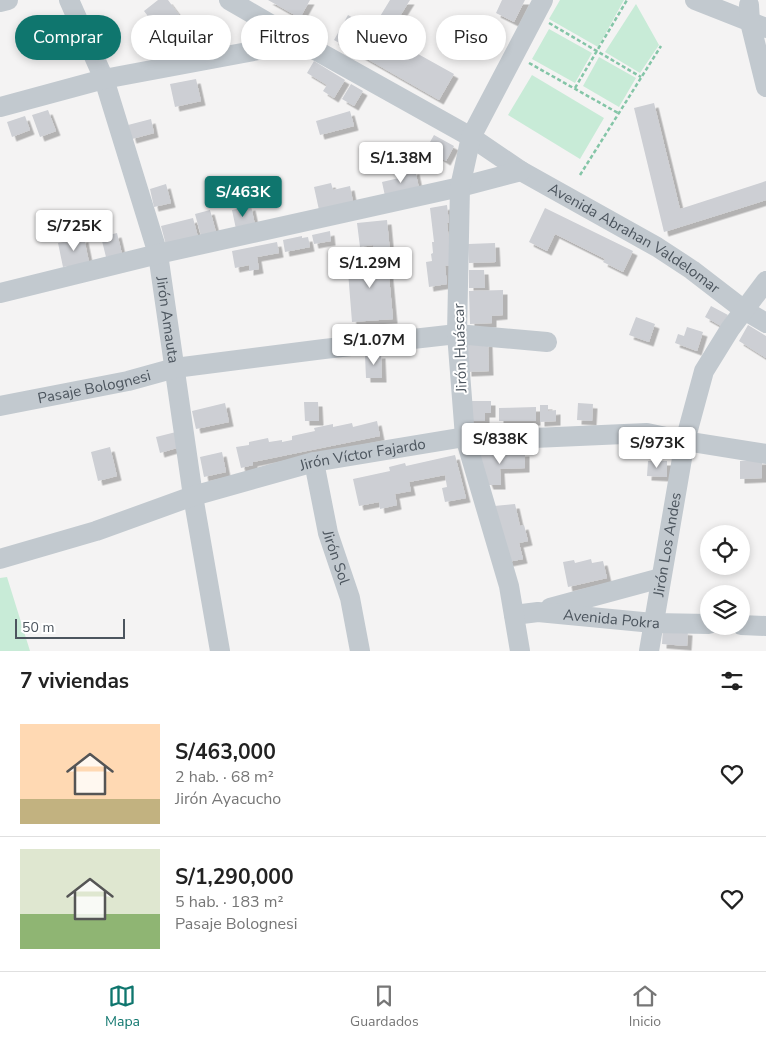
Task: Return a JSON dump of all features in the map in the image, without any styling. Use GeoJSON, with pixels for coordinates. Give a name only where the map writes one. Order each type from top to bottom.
{"type":"FeatureCollection","features":[{"type":"Feature","properties":{"kind":"street"},"geometry":{"type":"LineString","coordinates":[[0,2],[8,0]]}},
{"type":"Feature","properties":{"kind":"street","name":"Jirón Amauta"},"geometry":{"type":"LineString","coordinates":[[69,0],[104,79],[158,254],[193,496],[220,651]]}},
{"type":"Feature","properties":{"kind":"street","name":"Avenida Abrahan Valdelomar"},"geometry":{"type":"LineString","coordinates":[[229,0],[254,15]]}},
{"type":"Feature","properties":{"kind":"street"},"geometry":{"type":"LineString","coordinates":[[695,0],[753,13],[765,80]]}},
{"type":"Feature","properties":{"kind":"street","name":"Jirón Huáscar"},"geometry":{"type":"LineString","coordinates":[[520,651],[509,586],[465,438],[457,334],[460,187],[471,137],[539,7]]}},
{"type":"Feature","properties":{"kind":"street"},"geometry":{"type":"LineString","coordinates":[[0,107],[104,79],[241,53]]}},
{"type":"Feature","properties":{"kind":"street","name":"Avenida Abrahan Valdelomar"},"geometry":{"type":"LineString","coordinates":[[328,58],[471,137],[522,171],[657,247],[692,270],[744,310],[766,323]]}},
{"type":"Feature","properties":{"kind":"street"},"geometry":{"type":"LineString","coordinates":[[0,293],[158,254],[460,187],[522,171]]}},
{"type":"Feature","properties":{"kind":"street","name":"Jirón Los Andes"},"geometry":{"type":"LineString","coordinates":[[649,651],[685,441],[704,371],[744,310],[766,281]]}},
{"type":"Feature","properties":{"kind":"street","name":"Pasaje Bolognesi"},"geometry":{"type":"LineString","coordinates":[[0,406],[128,381],[175,368],[324,349],[457,334],[547,342]]}},
{"type":"Feature","properties":{"kind":"street","name":"Jirón Víctor Fajardo"},"geometry":{"type":"LineString","coordinates":[[0,559],[96,531],[193,496],[314,462],[465,438],[511,439],[648,432],[685,441],[766,454]]}},
{"type":"Feature","properties":{"kind":"street","name":"Jirón Sol"},"geometry":{"type":"LineString","coordinates":[[314,462],[328,533],[350,598],[360,651]]}},
{"type":"Feature","properties":{"kind":"street"},"geometry":{"type":"LineString","coordinates":[[538,612],[661,578]]}},
{"type":"Feature","properties":{"kind":"street","name":"Avenida Pokra"},"geometry":{"type":"LineString","coordinates":[[514,615],[538,612],[653,623],[700,624]]}},
{"type":"Feature","properties":{"kind":"street"},"geometry":{"type":"LineString","coordinates":[[750,625],[766,626]]}},
{"type":"Feature","properties":{"kind":"path"},"geometry":{"type":"LineString","coordinates":[[575,88],[627,0]]}},
{"type":"Feature","properties":{"kind":"path"},"geometry":{"type":"LineString","coordinates":[[539,7],[597,51],[641,77]]}},
{"type":"Feature","properties":{"kind":"path"},"geometry":{"type":"LineString","coordinates":[[580,175],[661,46]]}},
{"type":"Feature","properties":{"kind":"path"},"geometry":{"type":"LineString","coordinates":[[515,55],[618,113]]}},
{"type":"Feature","properties":{"kind":"green space"},"geometry":{"type":"Polygon","coordinates":[[[560,0],[624,0],[598,47],[549,19],[560,0]]]}},
{"type":"Feature","properties":{"kind":"green space"},"geometry":{"type":"Polygon","coordinates":[[[636,4],[659,45],[640,73],[605,52],[636,4]]]}},
{"type":"Feature","properties":{"kind":"green space"},"geometry":{"type":"Polygon","coordinates":[[[549,29],[592,53],[575,83],[532,59],[549,29]]]}},
{"type":"Feature","properties":{"kind":"green space"},"geometry":{"type":"Polygon","coordinates":[[[599,57],[636,78],[619,107],[583,86],[599,57]]]}},
{"type":"Feature","properties":{"kind":"green space"},"geometry":{"type":"Polygon","coordinates":[[[532,75],[604,118],[580,159],[508,115],[532,75]]]}},
{"type":"Feature","properties":{"kind":"green space"},"geometry":{"type":"Polygon","coordinates":[[[7,577],[30,651],[0,651],[0,578],[7,577]]]}},
{"type":"Feature","properties":{"kind":"building"},"geometry":{"type":"Polygon","coordinates":[[[158,0],[168,0],[179,15],[147,15],[144,11],[158,0]]]}},
{"type":"Feature","properties":{"kind":"building"},"geometry":{"type":"Polygon","coordinates":[[[268,0],[310,0],[302,15],[295,15],[268,0]]]}},
{"type":"Feature","properties":{"kind":"building"},"geometry":{"type":"Polygon","coordinates":[[[390,0],[410,0],[401,15],[381,15],[390,0]]]}},
{"type":"Feature","properties":{"kind":"building"},"geometry":{"type":"Polygon","coordinates":[[[502,0],[525,0],[514,22],[506,18],[506,15],[496,13],[502,0]]]}},
{"type":"Feature","properties":{"kind":"building"},"geometry":{"type":"Polygon","coordinates":[[[338,33],[338,42],[334,40],[338,33]]]}},
{"type":"Feature","properties":{"kind":"building"},"geometry":{"type":"Polygon","coordinates":[[[426,58],[454,74],[439,100],[369,60],[426,60],[426,58]]]}},
{"type":"Feature","properties":{"kind":"building"},"geometry":{"type":"Polygon","coordinates":[[[314,61],[345,80],[334,98],[323,91],[327,85],[307,73],[314,61]]]}},
{"type":"Feature","properties":{"kind":"building"},"geometry":{"type":"Polygon","coordinates":[[[196,79],[201,101],[175,107],[170,84],[196,79]]]}},
{"type":"Feature","properties":{"kind":"building"},"geometry":{"type":"Polygon","coordinates":[[[351,84],[363,91],[354,106],[342,99],[351,84]]]}},
{"type":"Feature","properties":{"kind":"building"},"geometry":{"type":"Polygon","coordinates":[[[654,103],[680,209],[766,181],[766,200],[664,232],[634,108],[654,103]]]}},
{"type":"Feature","properties":{"kind":"building"},"geometry":{"type":"Polygon","coordinates":[[[48,110],[56,131],[40,137],[32,115],[48,110]]]}},
{"type":"Feature","properties":{"kind":"building"},"geometry":{"type":"Polygon","coordinates":[[[350,111],[354,126],[320,135],[316,121],[350,111]]]}},
{"type":"Feature","properties":{"kind":"building"},"geometry":{"type":"Polygon","coordinates":[[[25,116],[30,130],[12,137],[7,122],[25,116]]]}},
{"type":"Feature","properties":{"kind":"building"},"geometry":{"type":"Polygon","coordinates":[[[151,119],[154,133],[132,139],[128,125],[151,119]]]}},
{"type":"Feature","properties":{"kind":"building"},"geometry":{"type":"Polygon","coordinates":[[[434,135],[454,146],[446,161],[426,149],[434,135]]]}},
{"type":"Feature","properties":{"kind":"building"},"geometry":{"type":"Polygon","coordinates":[[[415,170],[419,188],[385,196],[382,182],[399,178],[398,174],[415,170]]]}},
{"type":"Feature","properties":{"kind":"building"},"geometry":{"type":"Polygon","coordinates":[[[331,183],[333,190],[350,186],[353,202],[319,210],[314,187],[331,183]]]}},
{"type":"Feature","properties":{"kind":"building"},"geometry":{"type":"Polygon","coordinates":[[[166,184],[171,203],[154,207],[150,189],[166,184]]]}},
{"type":"Feature","properties":{"kind":"building"},"geometry":{"type":"Polygon","coordinates":[[[447,205],[452,265],[445,266],[447,284],[429,287],[426,262],[432,261],[432,242],[434,242],[430,208],[447,205]]]}},
{"type":"Feature","properties":{"kind":"building"},"geometry":{"type":"Polygon","coordinates":[[[251,206],[255,225],[236,229],[232,210],[251,206]]]}},
{"type":"Feature","properties":{"kind":"building"},"geometry":{"type":"Polygon","coordinates":[[[545,208],[633,251],[623,272],[603,262],[605,259],[555,234],[547,251],[529,242],[545,208]]]}},
{"type":"Feature","properties":{"kind":"building"},"geometry":{"type":"Polygon","coordinates":[[[210,210],[216,232],[201,236],[195,214],[210,210]]]}},
{"type":"Feature","properties":{"kind":"building"},"geometry":{"type":"Polygon","coordinates":[[[193,218],[198,237],[166,245],[161,226],[193,218]]]}},
{"type":"Feature","properties":{"kind":"building"},"geometry":{"type":"Polygon","coordinates":[[[387,220],[390,252],[374,254],[373,245],[360,247],[357,223],[387,220]]]}},
{"type":"Feature","properties":{"kind":"building"},"geometry":{"type":"Polygon","coordinates":[[[330,231],[331,241],[314,244],[312,235],[330,231]]]}},
{"type":"Feature","properties":{"kind":"building"},"geometry":{"type":"Polygon","coordinates":[[[117,233],[122,254],[106,257],[101,237],[117,233]]]}},
{"type":"Feature","properties":{"kind":"building"},"geometry":{"type":"Polygon","coordinates":[[[302,236],[302,238],[308,237],[310,247],[285,252],[283,240],[302,236]]]}},
{"type":"Feature","properties":{"kind":"building"},"geometry":{"type":"Polygon","coordinates":[[[84,238],[89,262],[63,267],[58,243],[84,238]]]}},
{"type":"Feature","properties":{"kind":"building"},"geometry":{"type":"Polygon","coordinates":[[[277,242],[279,253],[257,257],[259,269],[249,271],[249,265],[235,268],[232,251],[277,242]]]}},
{"type":"Feature","properties":{"kind":"building"},"geometry":{"type":"Polygon","coordinates":[[[495,243],[496,262],[469,263],[468,244],[495,243]]]}},
{"type":"Feature","properties":{"kind":"building"},"geometry":{"type":"Polygon","coordinates":[[[387,255],[393,319],[352,322],[347,259],[387,255]]]}},
{"type":"Feature","properties":{"kind":"building"},"geometry":{"type":"Polygon","coordinates":[[[469,270],[484,270],[485,288],[469,288],[469,270]]]}},
{"type":"Feature","properties":{"kind":"building"},"geometry":{"type":"Polygon","coordinates":[[[503,290],[503,315],[492,316],[492,323],[470,324],[469,291],[503,290]]]}},
{"type":"Feature","properties":{"kind":"building"},"geometry":{"type":"Polygon","coordinates":[[[711,306],[728,315],[721,326],[705,317],[711,306]]]}},
{"type":"Feature","properties":{"kind":"building"},"geometry":{"type":"Polygon","coordinates":[[[636,317],[655,324],[649,342],[629,335],[636,317]]]}},
{"type":"Feature","properties":{"kind":"building"},"geometry":{"type":"Polygon","coordinates":[[[748,325],[766,336],[766,358],[739,341],[748,325]]]}},
{"type":"Feature","properties":{"kind":"building"},"geometry":{"type":"Polygon","coordinates":[[[687,327],[703,332],[697,351],[675,343],[678,334],[684,336],[687,327]]]}},
{"type":"Feature","properties":{"kind":"building"},"geometry":{"type":"Polygon","coordinates":[[[488,342],[489,371],[467,372],[466,343],[488,342]]]}},
{"type":"Feature","properties":{"kind":"building"},"geometry":{"type":"Polygon","coordinates":[[[381,354],[382,378],[366,378],[365,355],[381,354]]]}},
{"type":"Feature","properties":{"kind":"building"},"geometry":{"type":"Polygon","coordinates":[[[467,401],[491,401],[491,413],[485,413],[485,421],[467,421],[467,401]]]}},
{"type":"Feature","properties":{"kind":"building"},"geometry":{"type":"Polygon","coordinates":[[[304,402],[318,402],[319,421],[305,421],[304,402]]]}},
{"type":"Feature","properties":{"kind":"building"},"geometry":{"type":"Polygon","coordinates":[[[225,403],[229,422],[196,429],[192,411],[225,403]]]}},
{"type":"Feature","properties":{"kind":"building"},"geometry":{"type":"Polygon","coordinates":[[[578,403],[593,404],[592,421],[577,420],[578,403]]]}},
{"type":"Feature","properties":{"kind":"building"},"geometry":{"type":"Polygon","coordinates":[[[540,405],[548,405],[548,411],[556,410],[556,421],[540,422],[540,405]]]}},
{"type":"Feature","properties":{"kind":"building"},"geometry":{"type":"Polygon","coordinates":[[[536,407],[536,421],[499,421],[499,408],[536,407]]]}},
{"type":"Feature","properties":{"kind":"building"},"geometry":{"type":"Polygon","coordinates":[[[377,421],[380,436],[253,462],[253,465],[241,468],[236,447],[249,445],[249,442],[268,438],[269,442],[282,440],[282,442],[292,440],[292,436],[315,431],[314,428],[352,423],[353,427],[377,421]]]}},
{"type":"Feature","properties":{"kind":"building"},"geometry":{"type":"Polygon","coordinates":[[[176,432],[180,447],[160,453],[156,437],[176,432]]]}},
{"type":"Feature","properties":{"kind":"building"},"geometry":{"type":"Polygon","coordinates":[[[110,447],[117,476],[98,481],[91,452],[110,447]]]}},
{"type":"Feature","properties":{"kind":"building"},"geometry":{"type":"Polygon","coordinates":[[[222,452],[226,472],[204,477],[200,457],[222,452]]]}},
{"type":"Feature","properties":{"kind":"building"},"geometry":{"type":"Polygon","coordinates":[[[525,452],[525,468],[500,469],[501,485],[489,485],[477,454],[525,452]]]}},
{"type":"Feature","properties":{"kind":"building"},"geometry":{"type":"Polygon","coordinates":[[[455,455],[466,498],[445,502],[442,488],[447,487],[445,475],[409,482],[411,491],[395,494],[397,505],[380,509],[379,502],[359,506],[353,479],[390,471],[389,467],[405,463],[406,466],[455,455]]]}},
{"type":"Feature","properties":{"kind":"building"},"geometry":{"type":"Polygon","coordinates":[[[762,460],[762,478],[740,479],[740,461],[762,460]]]}},
{"type":"Feature","properties":{"kind":"building"},"geometry":{"type":"Polygon","coordinates":[[[648,461],[667,461],[667,477],[647,476],[648,461]]]}},
{"type":"Feature","properties":{"kind":"building"},"geometry":{"type":"Polygon","coordinates":[[[515,504],[520,526],[524,525],[528,541],[519,543],[523,559],[508,562],[494,506],[515,504]]]}},
{"type":"Feature","properties":{"kind":"building"},"geometry":{"type":"Polygon","coordinates":[[[591,559],[592,563],[603,561],[607,578],[568,587],[563,562],[574,560],[575,563],[591,559]]]}},
{"type":"Feature","properties":{"kind":"building"},"geometry":{"type":"Polygon","coordinates":[[[663,628],[688,631],[687,646],[662,644],[663,628]]]}}]}
